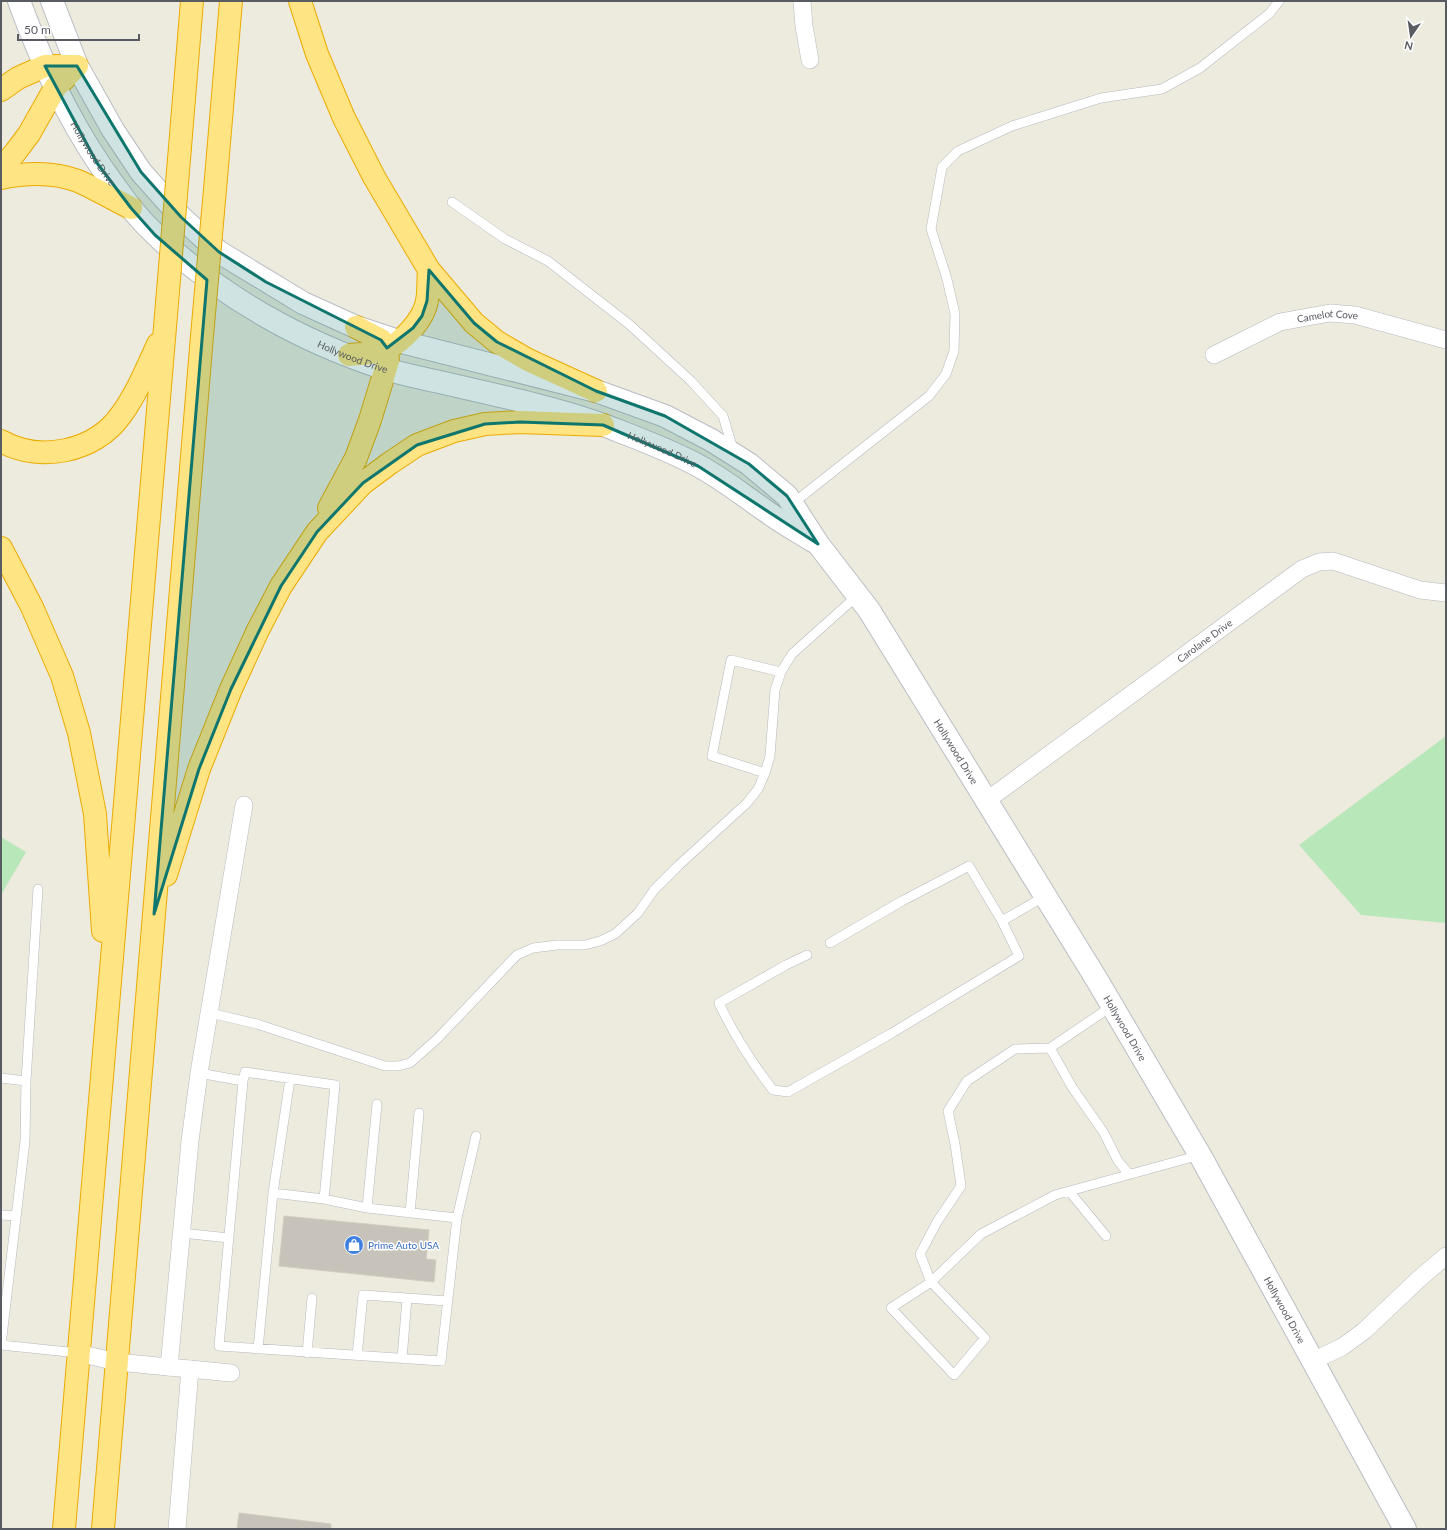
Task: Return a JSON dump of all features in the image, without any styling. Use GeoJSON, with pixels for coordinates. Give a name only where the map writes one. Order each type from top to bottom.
{"type":"FeatureCollection","features":[{"type":"Feature","properties":{"kind":"highway"},"geometry":{"type":"LineString","coordinates":[[64,1529],[192,1]]}},
{"type":"Feature","properties":{"kind":"highway"},"geometry":{"type":"LineString","coordinates":[[103,1529],[231,1]]}},
{"type":"Feature","properties":{"kind":"highway"},"geometry":{"type":"LineString","coordinates":[[300,1],[317,54],[344,118],[374,178],[429,270],[474,323],[497,342],[528,360],[596,391]]}},
{"type":"Feature","properties":{"kind":"highway"},"geometry":{"type":"LineString","coordinates":[[1,90],[18,78],[45,66],[77,66]]}},
{"type":"Feature","properties":{"kind":"highway"},"geometry":{"type":"LineString","coordinates":[[1,169],[29,134],[56,88],[77,66]]}},
{"type":"Feature","properties":{"kind":"highway"},"geometry":{"type":"LineString","coordinates":[[1,178],[17,174],[45,174],[77,181],[131,208]]}},
{"type":"Feature","properties":{"kind":"highway"},"geometry":{"type":"LineString","coordinates":[[154,914],[199,769],[231,689],[258,630],[281,586],[317,532],[356,458],[390,353],[422,316],[427,301],[429,270]]}},
{"type":"Feature","properties":{"kind":"highway"},"geometry":{"type":"LineString","coordinates":[[356,327],[381,340],[390,353]]}},
{"type":"Feature","properties":{"kind":"highway"},"geometry":{"type":"LineString","coordinates":[[1,441],[8,445],[31,452],[55,452],[80,446],[102,434],[121,415],[139,384],[164,330]]}},
{"type":"Feature","properties":{"kind":"highway"},"geometry":{"type":"LineString","coordinates":[[317,532],[363,483],[417,445],[446,434],[485,424],[520,422],[603,425]]}},
{"type":"Feature","properties":{"kind":"highway"},"geometry":{"type":"LineString","coordinates":[[1,548],[32,607],[62,676],[79,733],[95,814],[108,1004]]}},
{"type":"Feature","properties":{"kind":"main road","name":"Hollywood Drive"},"geometry":{"type":"LineString","coordinates":[[19,1],[45,66],[97,163],[131,208],[155,235],[207,279],[260,313],[311,340],[349,355],[390,353],[596,391],[665,416],[710,440],[749,464],[787,496],[818,544],[858,595],[877,623],[1112,1006],[1200,1155],[1405,1529]]}},
{"type":"Feature","properties":{"kind":"main road"},"geometry":{"type":"LineString","coordinates":[[52,1],[77,66],[113,130],[141,172],[181,217],[219,252],[233,261],[303,303],[356,327]]}},
{"type":"Feature","properties":{"kind":"main road","name":"Hollywood Drive"},"geometry":{"type":"LineString","coordinates":[[390,353],[537,405],[603,425],[654,446],[698,466],[733,488],[768,513],[818,544]]}},
{"type":"Feature","properties":{"kind":"street"},"geometry":{"type":"LineString","coordinates":[[802,1],[804,26],[810,60]]}},
{"type":"Feature","properties":{"kind":"street","name":"Camelot Cove"},"geometry":{"type":"LineString","coordinates":[[1214,355],[1280,322],[1330,313],[1355,315],[1446,340]]}},
{"type":"Feature","properties":{"kind":"street","name":"Carolane Drive"},"geometry":{"type":"LineString","coordinates":[[986,801],[1302,569],[1319,562],[1332,561],[1420,590],[1446,593]]}},
{"type":"Feature","properties":{"kind":"street"},"geometry":{"type":"LineString","coordinates":[[169,1367],[190,1141],[198,1073],[210,1013],[244,806]]}},
{"type":"Feature","properties":{"kind":"street"},"geometry":{"type":"LineString","coordinates":[[1313,1361],[1342,1347],[1364,1331],[1420,1278],[1446,1256]]}},
{"type":"Feature","properties":{"kind":"street"},"geometry":{"type":"LineString","coordinates":[[78,1353],[117,1362],[231,1372]]}},
{"type":"Feature","properties":{"kind":"street"},"geometry":{"type":"LineString","coordinates":[[177,1529],[190,1369]]}},
{"type":"Feature","properties":{"kind":"lane"},"geometry":{"type":"LineString","coordinates":[[792,504],[929,396],[946,374],[954,351],[955,314],[947,279],[931,229],[942,167],[958,151],[1012,126],[1101,98],[1162,89],[1200,68],[1270,13],[1279,1]]}},
{"type":"Feature","properties":{"kind":"lane"},"geometry":{"type":"LineString","coordinates":[[452,202],[505,239],[548,261],[630,326],[691,381],[724,416],[734,455]]}},
{"type":"Feature","properties":{"kind":"lane"},"geometry":{"type":"LineString","coordinates":[[210,1013],[257,1024],[385,1066],[398,1066],[410,1063],[437,1039],[517,955],[533,948],[557,945],[585,945],[600,941],[615,934],[638,913],[654,890],[747,803],[758,789],[766,773],[770,756],[775,690],[781,672],[792,654],[858,595]]}},
{"type":"Feature","properties":{"kind":"lane"},"geometry":{"type":"LineString","coordinates":[[766,773],[712,756],[731,660],[781,672]]}},
{"type":"Feature","properties":{"kind":"lane"},"geometry":{"type":"LineString","coordinates":[[807,955],[786,965],[719,1003],[757,1069],[773,1090],[788,1092],[892,1033],[1020,956],[1002,921],[969,866],[902,901],[830,943]]}},
{"type":"Feature","properties":{"kind":"lane"},"geometry":{"type":"LineString","coordinates":[[38,889],[26,1082],[25,1141],[1,1345],[78,1353]]}},
{"type":"Feature","properties":{"kind":"lane"},"geometry":{"type":"LineString","coordinates":[[1002,921],[1045,896]]}},
{"type":"Feature","properties":{"kind":"lane"},"geometry":{"type":"LineString","coordinates":[[1112,1006],[1050,1048],[1015,1048],[967,1081],[948,1111],[955,1144],[961,1186],[936,1222],[920,1254],[931,1282],[986,1338],[954,1375],[891,1308],[931,1282],[981,1234],[1055,1195],[1200,1155]]}},
{"type":"Feature","properties":{"kind":"lane"},"geometry":{"type":"LineString","coordinates":[[1050,1048],[1072,1087],[1104,1133],[1118,1161],[1129,1174]]}},
{"type":"Feature","properties":{"kind":"lane"},"geometry":{"type":"LineString","coordinates":[[324,1199],[335,1085],[245,1072],[219,1346],[441,1361],[457,1218],[476,1136]]}},
{"type":"Feature","properties":{"kind":"lane"},"geometry":{"type":"LineString","coordinates":[[198,1073],[244,1081]]}},
{"type":"Feature","properties":{"kind":"lane"},"geometry":{"type":"LineString","coordinates":[[1,1078],[26,1082]]}},
{"type":"Feature","properties":{"kind":"lane"},"geometry":{"type":"LineString","coordinates":[[258,1349],[273,1194],[290,1079]]}},
{"type":"Feature","properties":{"kind":"lane"},"geometry":{"type":"LineString","coordinates":[[367,1208],[376,1104]]}},
{"type":"Feature","properties":{"kind":"lane"},"geometry":{"type":"LineString","coordinates":[[410,1213],[419,1113]]}},
{"type":"Feature","properties":{"kind":"lane"},"geometry":{"type":"LineString","coordinates":[[1069,1191],[1106,1236]]}},
{"type":"Feature","properties":{"kind":"lane"},"geometry":{"type":"LineString","coordinates":[[273,1194],[324,1199],[367,1208],[457,1218]]}},
{"type":"Feature","properties":{"kind":"lane"},"geometry":{"type":"LineString","coordinates":[[1,1215],[16,1216]]}},
{"type":"Feature","properties":{"kind":"lane"},"geometry":{"type":"LineString","coordinates":[[182,1233],[229,1238]]}},
{"type":"Feature","properties":{"kind":"lane"},"geometry":{"type":"LineString","coordinates":[[357,1356],[363,1295],[448,1301]]}},
{"type":"Feature","properties":{"kind":"lane"},"geometry":{"type":"LineString","coordinates":[[307,1353],[312,1298]]}},
{"type":"Feature","properties":{"kind":"lane"},"geometry":{"type":"LineString","coordinates":[[402,1359],[408,1298]]}},
{"type":"Feature","properties":{"kind":"highlighted area"},"geometry":{"type":"Polygon","coordinates":[[[45,66],[77,66],[141,172],[181,217],[219,252],[266,282],[381,340],[387,348],[413,328],[422,316],[427,301],[429,270],[474,323],[497,342],[596,391],[665,416],[749,464],[787,496],[818,544],[698,466],[603,425],[520,422],[485,424],[417,445],[363,483],[317,532],[281,586],[231,689],[199,769],[154,914],[207,280],[155,235],[131,208],[97,163],[45,66]]]}},
{"type":"Feature","properties":{"kind":"green space"},"geometry":{"type":"Polygon","coordinates":[[[1446,736],[1446,923],[1361,915],[1299,845],[1446,736]]]}},
{"type":"Feature","properties":{"kind":"green space"},"geometry":{"type":"Polygon","coordinates":[[[1,837],[26,852],[1,895],[1,837]]]}},
{"type":"Feature","properties":{"kind":"building","name":"Prime Auto USA"},"geometry":{"type":"Polygon","coordinates":[[[284,1216],[429,1230],[426,1259],[436,1260],[434,1282],[279,1266],[284,1216]]]}},
{"type":"Feature","properties":{"kind":"building"},"geometry":{"type":"Polygon","coordinates":[[[239,1513],[331,1524],[331,1529],[237,1529],[239,1513]]]}},
{"type":"Feature","properties":{"kind":"place","name":"Prime Auto USA"},"geometry":{"type":"Point","coordinates":[354,1245]}}]}
